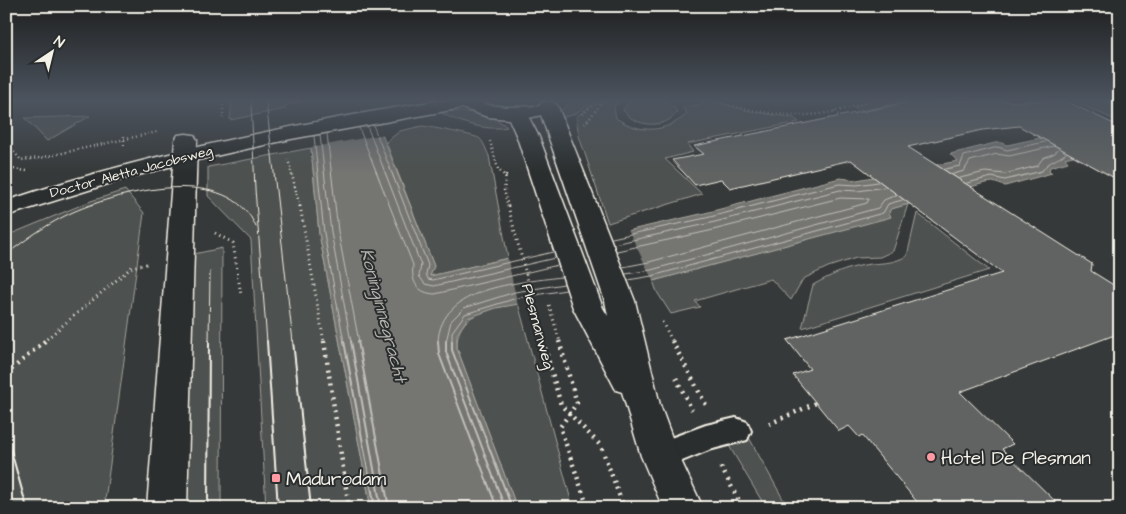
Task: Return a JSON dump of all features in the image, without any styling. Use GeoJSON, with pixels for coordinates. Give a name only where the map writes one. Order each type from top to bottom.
{"type":"FeatureCollection","features":[{"type":"Feature","properties":{"kind":"main road","name":"Doctor Aletta Jacobsweg"},"geometry":{"type":"LineString","coordinates":[[6,190],[126,154],[177,142],[302,125]]}},
{"type":"Feature","properties":{"kind":"main road"},"geometry":{"type":"LineString","coordinates":[[522,125],[528,137],[588,308],[642,405]]}},
{"type":"Feature","properties":{"kind":"main road"},"geometry":{"type":"LineString","coordinates":[[560,125],[592,227],[620,301],[642,405],[660,456],[683,508]]}},
{"type":"Feature","properties":{"kind":"main road","name":"Doctor Aletta Jacobsweg"},"geometry":{"type":"LineString","coordinates":[[6,209],[128,170],[177,142]]}},
{"type":"Feature","properties":{"kind":"main road"},"geometry":{"type":"LineString","coordinates":[[167,508],[182,214],[177,142]]}},
{"type":"Feature","properties":{"kind":"lane"},"geometry":{"type":"LineString","coordinates":[[660,456],[720,435]]}},
{"type":"Feature","properties":{"kind":"path"},"geometry":{"type":"LineString","coordinates":[[6,143],[20,160],[40,158],[124,137],[177,142]]}},
{"type":"Feature","properties":{"kind":"path"},"geometry":{"type":"LineString","coordinates":[[124,137],[124,144]]}},
{"type":"Feature","properties":{"kind":"path"},"geometry":{"type":"LineString","coordinates":[[6,168],[27,171]]}},
{"type":"Feature","properties":{"kind":"path"},"geometry":{"type":"LineString","coordinates":[[290,168],[304,221],[349,508]]}},
{"type":"Feature","properties":{"kind":"path","name":"Plesmanweg"},"geometry":{"type":"LineString","coordinates":[[507,170],[504,190],[514,235],[561,405],[601,446],[624,508]]}},
{"type":"Feature","properties":{"kind":"path"},"geometry":{"type":"LineString","coordinates":[[182,214],[233,243],[241,295]]}},
{"type":"Feature","properties":{"kind":"path"},"geometry":{"type":"LineString","coordinates":[[6,374],[132,266],[180,257]]}},
{"type":"Feature","properties":{"kind":"path"},"geometry":{"type":"LineString","coordinates":[[662,321],[704,400],[720,435],[743,508]]}},
{"type":"Feature","properties":{"kind":"path"},"geometry":{"type":"LineString","coordinates":[[553,322],[578,403],[560,427],[588,508]]}},
{"type":"Feature","properties":{"kind":"path"},"geometry":{"type":"LineString","coordinates":[[675,376],[720,435]]}},
{"type":"Feature","properties":{"kind":"path"},"geometry":{"type":"LineString","coordinates":[[769,424],[816,403]]}},
{"type":"Feature","properties":{"kind":"shaded area"},"geometry":{"type":"Polygon","coordinates":[[[32,125],[75,125],[47,141],[32,125]]]}},
{"type":"Feature","properties":{"kind":"shaded area"},"geometry":{"type":"Polygon","coordinates":[[[473,125],[505,125],[507,127],[490,128],[473,125]]]}},
{"type":"Feature","properties":{"kind":"shaded area"},"geometry":{"type":"Polygon","coordinates":[[[577,125],[629,125],[643,129],[652,129],[670,125],[784,125],[687,144],[693,152],[665,159],[702,194],[608,223],[579,136],[577,125]]]}},
{"type":"Feature","properties":{"kind":"shaded area"},"geometry":{"type":"Polygon","coordinates":[[[422,126],[469,135],[479,138],[482,142],[489,156],[508,258],[430,276],[434,266],[386,142],[400,131],[422,126]]]}},
{"type":"Feature","properties":{"kind":"shaded area"},"geometry":{"type":"Polygon","coordinates":[[[311,148],[319,234],[371,508],[266,508],[251,240],[208,196],[208,167],[311,148]]]}},
{"type":"Feature","properties":{"kind":"shaded area"},"geometry":{"type":"Polygon","coordinates":[[[125,190],[144,213],[104,508],[6,508],[6,236],[91,201],[125,190]]]}},
{"type":"Feature","properties":{"kind":"shaded area"},"geometry":{"type":"Polygon","coordinates":[[[908,204],[893,251],[880,257],[856,258],[828,267],[803,279],[791,300],[771,279],[695,301],[700,307],[671,314],[657,292],[653,281],[890,217],[889,212],[891,209],[908,204]]]}},
{"type":"Feature","properties":{"kind":"shaded area"},"geometry":{"type":"Polygon","coordinates":[[[917,213],[989,270],[802,328],[813,285],[850,268],[891,262],[907,256],[917,213]]]}},
{"type":"Feature","properties":{"kind":"shaded area"},"geometry":{"type":"Polygon","coordinates":[[[222,248],[221,508],[185,508],[194,254],[222,248]]]}},
{"type":"Feature","properties":{"kind":"shaded area"},"geometry":{"type":"Polygon","coordinates":[[[518,303],[573,508],[517,508],[457,348],[458,336],[468,320],[486,311],[518,303]]]}},
{"type":"Feature","properties":{"kind":"shaded area"},"geometry":{"type":"Polygon","coordinates":[[[747,434],[788,508],[766,508],[725,439],[747,434]]]}},
{"type":"Feature","properties":{"kind":"water","name":"Koninginnegracht"},"geometry":{"type":"Polygon","coordinates":[[[306,125],[378,125],[434,266],[430,276],[705,213],[840,178],[857,180],[958,161],[950,154],[999,142],[1007,145],[1101,125],[1120,125],[1120,144],[1065,158],[1068,162],[1050,167],[1049,170],[1052,173],[1005,186],[993,182],[985,183],[891,209],[889,212],[891,217],[653,281],[496,308],[468,318],[457,334],[457,348],[517,508],[371,508],[319,233],[311,148],[306,125]]]}},
{"type":"Feature","properties":{"kind":"pier"},"geometry":{"type":"Polygon","coordinates":[[[304,125],[381,125],[385,134],[309,148],[304,125]]]}},
{"type":"Feature","properties":{"kind":"pier"},"geometry":{"type":"Polygon","coordinates":[[[627,227],[654,283],[518,306],[507,256],[627,227]]]}},
{"type":"Feature","properties":{"kind":"building"},"geometry":{"type":"Polygon","coordinates":[[[797,125],[1116,125],[1120,127],[1120,181],[1019,126],[982,130],[908,147],[1092,264],[1091,271],[1120,289],[1120,333],[960,392],[1013,444],[1002,449],[1062,508],[922,508],[862,435],[859,437],[849,426],[839,431],[793,375],[810,369],[787,340],[1002,273],[851,160],[730,188],[721,179],[695,185],[672,160],[704,154],[694,146],[797,125]]]}},
{"type":"Feature","properties":{"kind":"tram line"},"geometry":{"type":"LineString","coordinates":[[252,125],[267,342]]}},
{"type":"Feature","properties":{"kind":"tram line"},"geometry":{"type":"LineString","coordinates":[[269,125],[293,342]]}},
{"type":"Feature","properties":{"kind":"tram line"},"geometry":{"type":"LineString","coordinates":[[6,255],[38,231],[73,212],[118,196],[145,191],[173,188],[199,189],[223,195],[243,207],[256,227]]}},
{"type":"Feature","properties":{"kind":"tram line"},"geometry":{"type":"LineString","coordinates":[[209,342],[210,272]]}},
{"type":"Feature","properties":{"kind":"tram line"},"geometry":{"type":"LineString","coordinates":[[208,508],[209,341]]}},
{"type":"Feature","properties":{"kind":"tram line"},"geometry":{"type":"LineString","coordinates":[[267,341],[278,508]]}},
{"type":"Feature","properties":{"kind":"tram line"},"geometry":{"type":"LineString","coordinates":[[293,341],[311,508]]}},
{"type":"Feature","properties":{"kind":"tram line"},"geometry":{"type":"LineString","coordinates":[[6,433],[27,508]]}},
{"type":"Feature","properties":{"kind":"place","name":"Hotel De Plesman"},"geometry":{"type":"Point","coordinates":[931,457]}},
{"type":"Feature","properties":{"kind":"place","name":"Madurodam"},"geometry":{"type":"Point","coordinates":[276,478]}}]}
